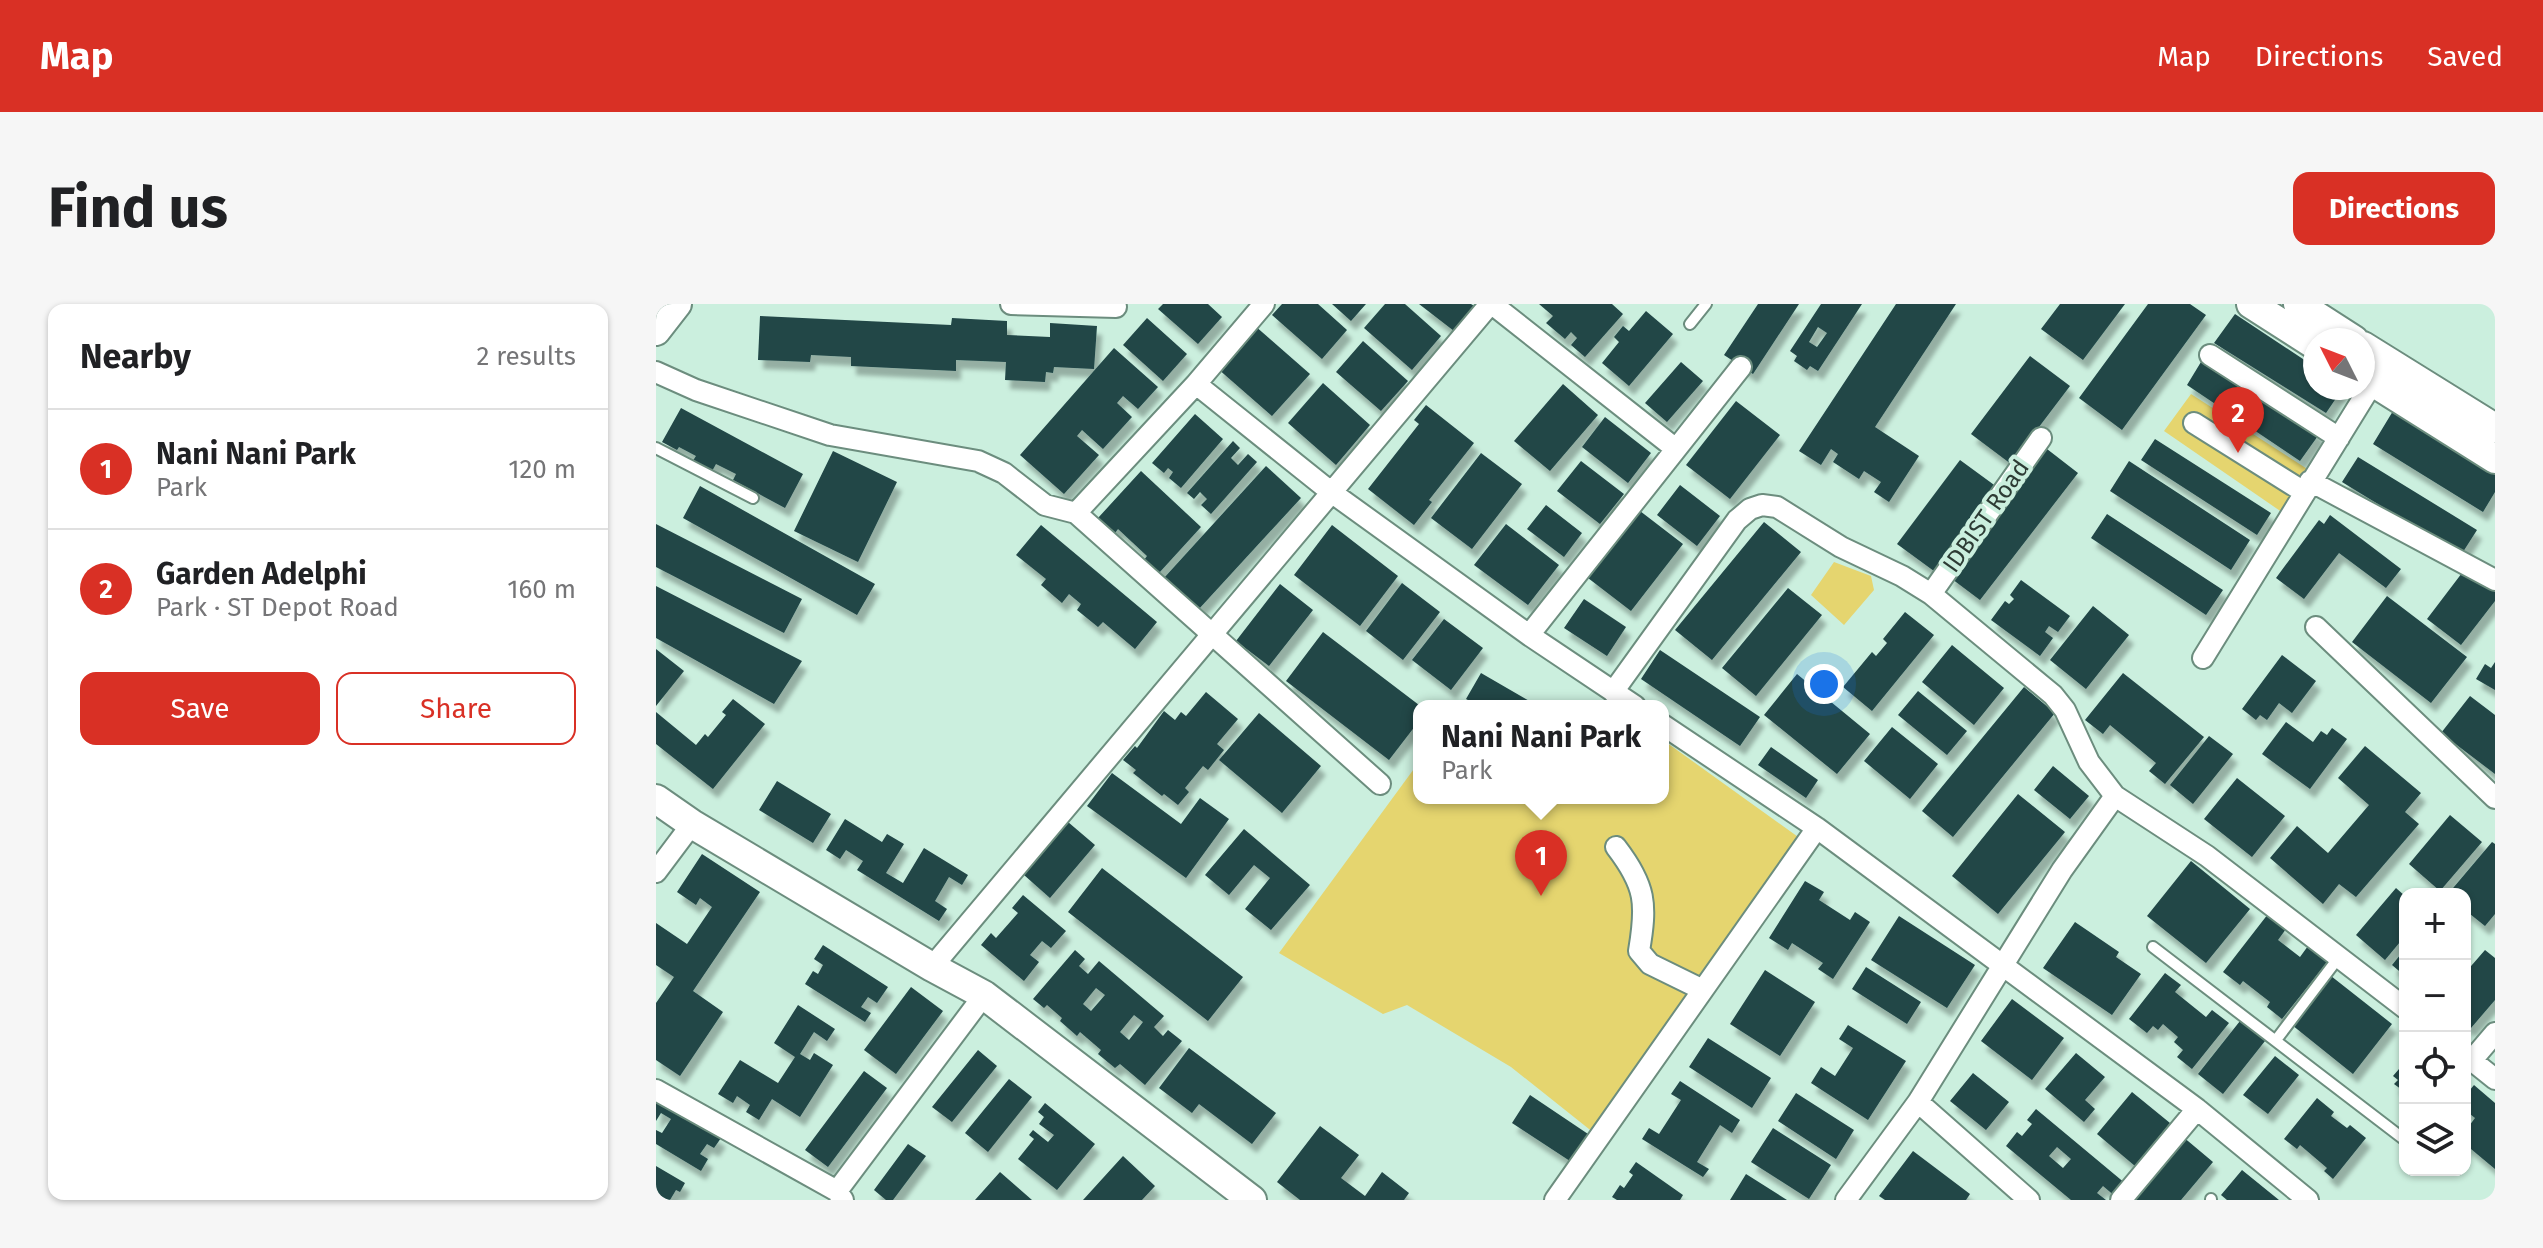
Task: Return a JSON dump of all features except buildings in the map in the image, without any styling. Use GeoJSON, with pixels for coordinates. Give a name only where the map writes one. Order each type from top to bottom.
{"type":"FeatureCollection","features":[{"type":"Feature","properties":{"kind":"street"},"geometry":{"type":"LineString","coordinates":[[656,331],[677,304]]}},
{"type":"Feature","properties":{"kind":"street"},"geometry":{"type":"LineString","coordinates":[[1011,304],[1116,307]]}},
{"type":"Feature","properties":{"kind":"street"},"geometry":{"type":"LineString","coordinates":[[1076,513],[1196,384],[1264,304]]}},
{"type":"Feature","properties":{"kind":"street"},"geometry":{"type":"LineString","coordinates":[[932,967],[1491,304],[1676,449]]}},
{"type":"Feature","properties":{"kind":"street"},"geometry":{"type":"LineString","coordinates":[[2251,304],[2303,337]]}},
{"type":"Feature","properties":{"kind":"street"},"geometry":{"type":"LineString","coordinates":[[2298,304],[2335,328]]}},
{"type":"Feature","properties":{"kind":"street"},"geometry":{"type":"LineString","coordinates":[[2210,355],[2339,438]]}},
{"type":"Feature","properties":{"kind":"street"},"geometry":{"type":"LineString","coordinates":[[1529,635],[1741,367]]}},
{"type":"Feature","properties":{"kind":"street"},"geometry":{"type":"LineString","coordinates":[[656,372],[696,390],[830,435],[978,461],[1004,473],[1045,505],[1076,513],[1380,784]]}},
{"type":"Feature","properties":{"kind":"street"},"geometry":{"type":"LineString","coordinates":[[2375,373],[2495,428]]}},
{"type":"Feature","properties":{"kind":"street"},"geometry":{"type":"LineString","coordinates":[[2375,374],[2495,459]]}},
{"type":"Feature","properties":{"kind":"street"},"geometry":{"type":"LineString","coordinates":[[1196,384],[1331,492],[1529,635],[1626,700]]}},
{"type":"Feature","properties":{"kind":"street"},"geometry":{"type":"LineString","coordinates":[[2203,658],[2359,400]]}},
{"type":"Feature","properties":{"kind":"street"},"geometry":{"type":"LineString","coordinates":[[2194,423],[2307,487],[2495,580]]}},
{"type":"Feature","properties":{"kind":"street","name":"IDBIST Road"},"geometry":{"type":"LineString","coordinates":[[1931,594],[2041,438]]}},
{"type":"Feature","properties":{"kind":"street"},"geometry":{"type":"LineString","coordinates":[[1613,692],[1737,520],[1750,509],[1762,505],[1777,507],[1841,547],[1902,576],[1931,594],[2053,695],[2065,710],[2089,762],[2115,796],[2207,856],[2399,1003]]}},
{"type":"Feature","properties":{"kind":"street"},"geometry":{"type":"LineString","coordinates":[[2316,627],[2495,798]]}},
{"type":"Feature","properties":{"kind":"street"},"geometry":{"type":"LineString","coordinates":[[1669,729],[1817,828],[2005,964],[2197,1109],[2308,1200]]}},
{"type":"Feature","properties":{"kind":"street"},"geometry":{"type":"LineString","coordinates":[[1846,1200],[1918,1102],[2062,870],[2115,796]]}},
{"type":"Feature","properties":{"kind":"street"},"geometry":{"type":"LineString","coordinates":[[656,799],[692,824],[984,995],[1252,1200]]}},
{"type":"Feature","properties":{"kind":"street"},"geometry":{"type":"LineString","coordinates":[[656,872],[692,824]]}},
{"type":"Feature","properties":{"kind":"street"},"geometry":{"type":"LineString","coordinates":[[1555,1200],[1817,828]]}},
{"type":"Feature","properties":{"kind":"street"},"geometry":{"type":"LineString","coordinates":[[1616,847],[1634,871],[1644,898],[1639,951],[1650,964],[1703,990]]}},
{"type":"Feature","properties":{"kind":"street"},"geometry":{"type":"LineString","coordinates":[[656,1090],[840,1195],[984,995]]}},
{"type":"Feature","properties":{"kind":"street"},"geometry":{"type":"LineString","coordinates":[[2471,1056],[2495,1033]]}},
{"type":"Feature","properties":{"kind":"street"},"geometry":{"type":"LineString","coordinates":[[2471,1060],[2495,1079]]}},
{"type":"Feature","properties":{"kind":"street"},"geometry":{"type":"LineString","coordinates":[[1918,1102],[2029,1200]]}},
{"type":"Feature","properties":{"kind":"street"},"geometry":{"type":"LineString","coordinates":[[2121,1200],[2197,1109]]}},
{"type":"Feature","properties":{"kind":"lane"},"geometry":{"type":"LineString","coordinates":[[1690,324],[1706,304]]}},
{"type":"Feature","properties":{"kind":"lane"},"geometry":{"type":"LineString","coordinates":[[656,448],[753,498]]}},
{"type":"Feature","properties":{"kind":"lane"},"geometry":{"type":"LineString","coordinates":[[2153,947],[2399,1135]]}},
{"type":"Feature","properties":{"kind":"lane"},"geometry":{"type":"LineString","coordinates":[[2276,1040],[2339,957]]}},
{"type":"Feature","properties":{"kind":"shaded area"},"geometry":{"type":"Polygon","coordinates":[[[2191,394],[2315,474],[2289,517],[2164,431],[2191,394]]]}},
{"type":"Feature","properties":{"kind":"shaded area"},"geometry":{"type":"Polygon","coordinates":[[[1834,562],[1871,576],[1874,590],[1844,625],[1811,595],[1834,562]]]}},
{"type":"Feature","properties":{"kind":"shaded area"},"geometry":{"type":"Polygon","coordinates":[[[1669,744],[1801,839],[1594,1133],[1511,1067],[1407,1005],[1383,1014],[1279,953],[1413,770],[1413,804],[1669,804],[1669,744]]]}},
{"type":"Feature","properties":{"kind":"place","name":"Garden Adelphi"},"geometry":{"type":"Point","coordinates":[2238,453]}},
{"type":"Feature","properties":{"kind":"place","name":"Nani Nani Park"},"geometry":{"type":"Point","coordinates":[1541,896]}}]}
